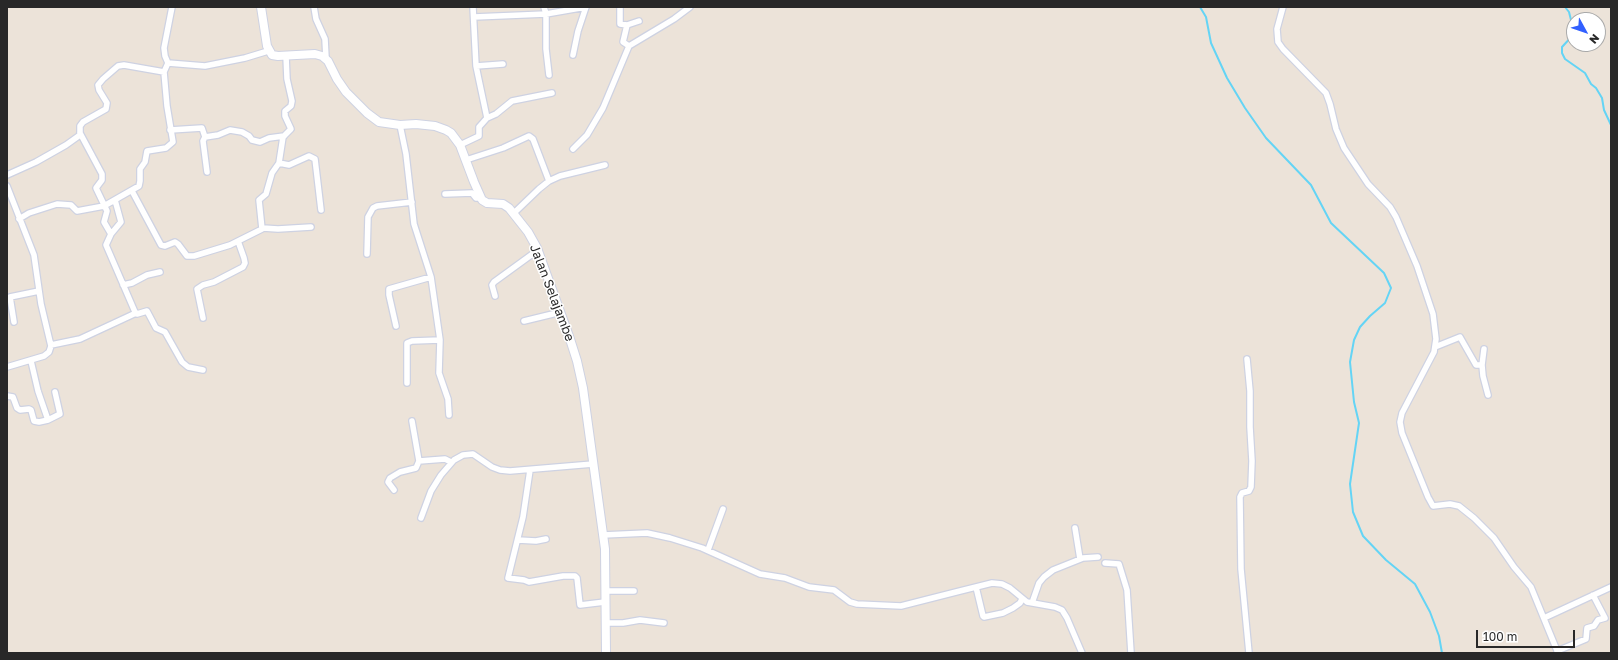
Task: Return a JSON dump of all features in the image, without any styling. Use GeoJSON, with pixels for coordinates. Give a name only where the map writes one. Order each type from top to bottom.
{"type":"FeatureCollection","features":[{"type":"Feature","properties":{"kind":"street"},"geometry":{"type":"LineString","coordinates":[[19,218],[56,204],[71,205],[79,211],[104,206],[132,191],[140,184],[139,171],[145,162],[147,152],[166,148],[172,144],[164,72],[168,63],[164,48],[172,7]]}},
{"type":"Feature","properties":{"kind":"street"},"geometry":{"type":"LineString","coordinates":[[261,7],[268,51],[273,56],[315,54],[326,58]]}},
{"type":"Feature","properties":{"kind":"street"},"geometry":{"type":"LineString","coordinates":[[314,7],[316,19],[325,39],[326,58],[340,83],[367,113],[382,123],[400,125],[419,124],[442,128],[451,133],[460,145],[481,198],[476,198],[472,193],[445,194]]}},
{"type":"Feature","properties":{"kind":"street"},"geometry":{"type":"LineString","coordinates":[[473,7],[476,66],[487,118]]}},
{"type":"Feature","properties":{"kind":"street"},"geometry":{"type":"LineString","coordinates":[[544,7],[546,14],[546,49],[549,75]]}},
{"type":"Feature","properties":{"kind":"street"},"geometry":{"type":"LineString","coordinates":[[474,17],[546,14],[586,7],[578,31],[573,55]]}},
{"type":"Feature","properties":{"kind":"street"},"geometry":{"type":"LineString","coordinates":[[620,7],[619,23],[626,25],[639,21]]}},
{"type":"Feature","properties":{"kind":"street"},"geometry":{"type":"LineString","coordinates":[[573,149],[587,135],[603,108],[629,46],[674,19],[690,7]]}},
{"type":"Feature","properties":{"kind":"street"},"geometry":{"type":"LineString","coordinates":[[1283,7],[1277,29],[1278,42],[1283,49],[1326,92],[1338,134],[1344,148],[1368,184],[1390,207],[1396,217],[1417,266],[1433,314],[1436,329],[1435,347],[1431,359],[1402,413],[1400,422],[1402,433],[1431,504],[1436,507],[1455,504],[1482,525],[1494,538],[1514,567],[1528,583],[1557,652],[1586,639],[1587,628],[1593,626],[1598,620],[1605,618],[1593,595]]}},
{"type":"Feature","properties":{"kind":"street"},"geometry":{"type":"LineString","coordinates":[[626,25],[623,41],[624,44],[629,46]]}},
{"type":"Feature","properties":{"kind":"street"},"geometry":{"type":"LineString","coordinates":[[168,63],[205,66],[245,58],[268,51]]}},
{"type":"Feature","properties":{"kind":"street"},"geometry":{"type":"LineString","coordinates":[[263,228],[259,200],[266,194],[272,173],[279,163],[284,136],[290,130],[290,125],[285,116],[285,111],[291,106],[292,101],[287,79],[286,56]]}},
{"type":"Feature","properties":{"kind":"street"},"geometry":{"type":"LineString","coordinates":[[476,66],[503,64]]}},
{"type":"Feature","properties":{"kind":"street"},"geometry":{"type":"LineString","coordinates":[[111,234],[104,222],[107,211],[96,188],[102,180],[102,172],[80,132],[80,126],[107,108],[107,101],[99,90],[98,85],[118,66],[124,65],[164,72]]}},
{"type":"Feature","properties":{"kind":"street"},"geometry":{"type":"LineString","coordinates":[[460,145],[479,136],[479,127],[487,118],[496,114],[512,101],[552,93]]}},
{"type":"Feature","properties":{"kind":"street"},"geometry":{"type":"LineString","coordinates":[[400,125],[406,154],[414,224],[431,277],[440,340],[439,373],[448,399],[449,415]]}},
{"type":"Feature","properties":{"kind":"street"},"geometry":{"type":"LineString","coordinates":[[170,130],[202,128],[205,136],[203,141],[207,172]]}},
{"type":"Feature","properties":{"kind":"street"},"geometry":{"type":"LineString","coordinates":[[205,136],[218,135],[230,130],[242,132],[249,136],[252,140],[260,142],[269,138],[284,136]]}},
{"type":"Feature","properties":{"kind":"street"},"geometry":{"type":"LineString","coordinates":[[7,175],[50,155],[77,137],[80,132]]}},
{"type":"Feature","properties":{"kind":"street"},"geometry":{"type":"LineString","coordinates":[[466,160],[503,148],[529,136],[534,142],[549,181]]}},
{"type":"Feature","properties":{"kind":"street"},"geometry":{"type":"LineString","coordinates":[[279,163],[289,165],[309,156],[315,159],[321,210]]}},
{"type":"Feature","properties":{"kind":"street"},"geometry":{"type":"LineString","coordinates":[[514,213],[549,181],[560,176],[605,165]]}},
{"type":"Feature","properties":{"kind":"street"},"geometry":{"type":"LineString","coordinates":[[7,186],[34,254],[39,291],[51,345],[47,354],[31,361],[7,367]]}},
{"type":"Feature","properties":{"kind":"street"},"geometry":{"type":"LineString","coordinates":[[132,191],[162,246],[175,242],[180,246],[186,256],[189,257],[238,242],[263,228],[311,228]]}},
{"type":"Feature","properties":{"kind":"street","name":"Jalan Selajambe"},"geometry":{"type":"LineString","coordinates":[[481,198],[485,203],[503,204],[514,213],[528,232],[538,250],[578,361],[582,380],[603,535],[605,564],[606,653]]}},
{"type":"Feature","properties":{"kind":"street"},"geometry":{"type":"LineString","coordinates":[[115,200],[121,222],[111,234],[106,245],[136,313]]}},
{"type":"Feature","properties":{"kind":"street"},"geometry":{"type":"LineString","coordinates":[[367,254],[368,217],[374,208],[377,206],[412,202]]}},
{"type":"Feature","properties":{"kind":"street"},"geometry":{"type":"LineString","coordinates":[[203,318],[197,289],[243,267],[245,263],[244,258],[238,242]]}},
{"type":"Feature","properties":{"kind":"street"},"geometry":{"type":"LineString","coordinates":[[495,296],[492,285],[494,282],[538,250]]}},
{"type":"Feature","properties":{"kind":"street"},"geometry":{"type":"LineString","coordinates":[[123,285],[132,283],[147,275],[160,272]]}},
{"type":"Feature","properties":{"kind":"street"},"geometry":{"type":"LineString","coordinates":[[396,326],[388,295],[389,289],[431,277]]}},
{"type":"Feature","properties":{"kind":"street"},"geometry":{"type":"LineString","coordinates":[[14,322],[9,297],[39,291]]}},
{"type":"Feature","properties":{"kind":"street"},"geometry":{"type":"LineString","coordinates":[[51,345],[80,339],[136,313],[147,311],[156,328],[164,331],[182,362],[188,367],[203,370]]}},
{"type":"Feature","properties":{"kind":"street"},"geometry":{"type":"LineString","coordinates":[[524,321],[561,312]]}},
{"type":"Feature","properties":{"kind":"street"},"geometry":{"type":"LineString","coordinates":[[1435,347],[1460,337],[1475,364],[1482,365]]}},
{"type":"Feature","properties":{"kind":"street"},"geometry":{"type":"LineString","coordinates":[[407,383],[406,343],[412,341],[440,340]]}},
{"type":"Feature","properties":{"kind":"street"},"geometry":{"type":"LineString","coordinates":[[1484,349],[1482,365],[1488,395]]}},
{"type":"Feature","properties":{"kind":"street"},"geometry":{"type":"LineString","coordinates":[[1247,359],[1250,392],[1252,461],[1251,487],[1249,491],[1242,493],[1240,498],[1241,569],[1249,653]]}},
{"type":"Feature","properties":{"kind":"street"},"geometry":{"type":"LineString","coordinates":[[31,361],[38,391],[48,420]]}},
{"type":"Feature","properties":{"kind":"street"},"geometry":{"type":"LineString","coordinates":[[7,396],[13,397],[17,408],[20,410],[31,410],[35,422],[39,422],[48,420],[60,414],[55,392]]}},
{"type":"Feature","properties":{"kind":"street"},"geometry":{"type":"LineString","coordinates":[[394,490],[388,482],[390,478],[400,472],[416,468],[419,461],[412,420]]}},
{"type":"Feature","properties":{"kind":"street"},"geometry":{"type":"LineString","coordinates":[[421,518],[434,486],[451,462],[458,457],[470,454],[476,455],[489,465],[500,470],[530,470],[593,464]]}},
{"type":"Feature","properties":{"kind":"street"},"geometry":{"type":"LineString","coordinates":[[419,461],[445,459],[451,462]]}},
{"type":"Feature","properties":{"kind":"street"},"geometry":{"type":"LineString","coordinates":[[530,470],[518,540],[508,577],[509,579],[524,580],[529,582],[563,576],[575,576],[577,578],[580,605],[605,602]]}},
{"type":"Feature","properties":{"kind":"street"},"geometry":{"type":"LineString","coordinates":[[708,550],[723,509]]}},
{"type":"Feature","properties":{"kind":"street"},"geometry":{"type":"LineString","coordinates":[[1075,528],[1080,559]]}},
{"type":"Feature","properties":{"kind":"street"},"geometry":{"type":"LineString","coordinates":[[603,535],[647,533],[685,542],[708,550],[760,574],[784,578],[809,588],[834,590],[850,602],[857,604],[901,606],[992,583],[1002,584],[1010,588],[1022,599],[1032,604],[1056,607],[1062,610],[1082,653]]}},
{"type":"Feature","properties":{"kind":"street"},"geometry":{"type":"LineString","coordinates":[[518,540],[536,541],[546,539]]}},
{"type":"Feature","properties":{"kind":"street"},"geometry":{"type":"LineString","coordinates":[[1032,604],[1039,583],[1044,577],[1060,566],[1080,559],[1098,557]]}},
{"type":"Feature","properties":{"kind":"street"},"geometry":{"type":"LineString","coordinates":[[1105,563],[1119,564],[1127,590],[1131,653]]}},
{"type":"Feature","properties":{"kind":"street"},"geometry":{"type":"LineString","coordinates":[[976,587],[984,617],[1003,613],[1020,603],[1022,599]]}},
{"type":"Feature","properties":{"kind":"street"},"geometry":{"type":"LineString","coordinates":[[1544,618],[1611,587]]}},
{"type":"Feature","properties":{"kind":"street"},"geometry":{"type":"LineString","coordinates":[[605,591],[634,591]]}},
{"type":"Feature","properties":{"kind":"street"},"geometry":{"type":"LineString","coordinates":[[606,623],[623,623],[640,620],[664,622]]}},
{"type":"Feature","properties":{"kind":"waterway"},"geometry":{"type":"LineString","coordinates":[[1200,7],[1206,17],[1211,43],[1227,78],[1245,108],[1266,138],[1311,185],[1331,223],[1384,273],[1391,288],[1385,303],[1360,327],[1354,340],[1350,362],[1354,402],[1359,423],[1350,484],[1353,512],[1363,536],[1386,560],[1415,584],[1430,612],[1439,636],[1442,653]]}},
{"type":"Feature","properties":{"kind":"waterway"},"geometry":{"type":"LineString","coordinates":[[1565,7],[1569,12]]}},
{"type":"Feature","properties":{"kind":"waterway"},"geometry":{"type":"LineString","coordinates":[[1566,43],[1562,47],[1562,53],[1565,59],[1585,73],[1591,84],[1596,88],[1602,98],[1604,110],[1611,125]]}}]}
